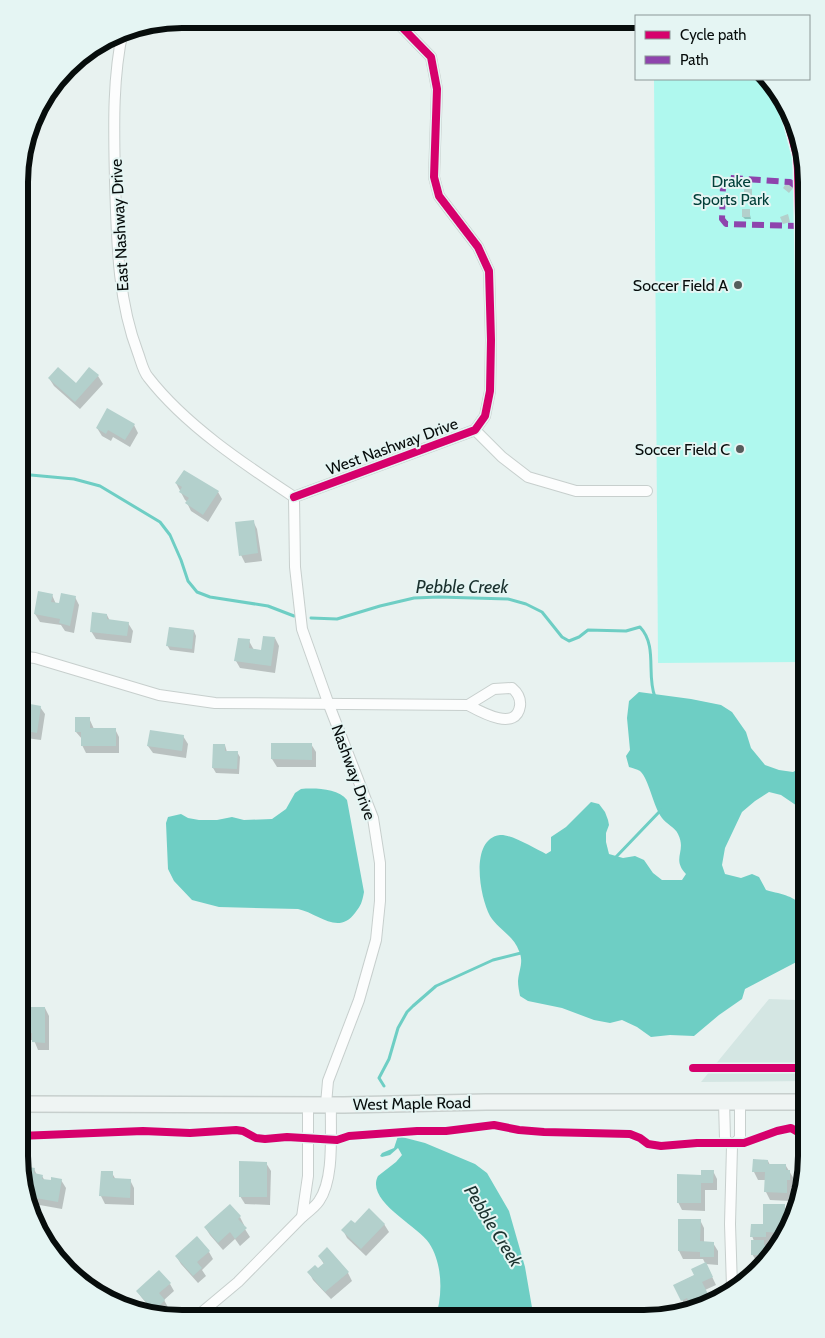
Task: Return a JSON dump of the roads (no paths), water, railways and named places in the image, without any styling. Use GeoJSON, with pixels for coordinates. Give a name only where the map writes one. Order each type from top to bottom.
{"type":"FeatureCollection","features":[{"type":"Feature","properties":{"kind":"main road","name":"West Maple Road"},"geometry":{"type":"LineString","coordinates":[[27,1104],[797,1102]]}},
{"type":"Feature","properties":{"kind":"street","name":"West Nashway Drive"},"geometry":{"type":"LineString","coordinates":[[294,497],[475,430],[485,416],[490,392],[489,271],[478,247],[439,196],[434,177],[437,88],[431,57],[403,28]]}},
{"type":"Feature","properties":{"kind":"street","name":"East Nashway Drive"},"geometry":{"type":"LineString","coordinates":[[121,40],[118,52],[114,126],[119,281],[130,333],[147,376],[188,420],[255,472],[294,497]]}},
{"type":"Feature","properties":{"kind":"street"},"geometry":{"type":"LineString","coordinates":[[475,430],[502,457],[528,477],[576,491],[646,491]]}},
{"type":"Feature","properties":{"kind":"street","name":"Nashway Drive"},"geometry":{"type":"LineString","coordinates":[[205,1310],[238,1282],[319,1200],[326,1185],[329,1170],[328,1081],[359,1000],[376,940],[380,901],[380,863],[373,818],[302,629],[295,567],[294,497]]}},
{"type":"Feature","properties":{"kind":"street"},"geometry":{"type":"LineString","coordinates":[[27,658],[159,695],[215,703],[468,705],[490,716],[505,720],[513,718],[519,710],[521,702],[518,694],[512,688],[494,690],[468,705]]}},
{"type":"Feature","properties":{"kind":"street"},"geometry":{"type":"LineString","coordinates":[[724,1102],[725,1138],[732,1146],[730,1224],[732,1282]]}},
{"type":"Feature","properties":{"kind":"street"},"geometry":{"type":"LineString","coordinates":[[732,1146],[740,1138],[740,1102]]}},
{"type":"Feature","properties":{"kind":"street"},"geometry":{"type":"LineString","coordinates":[[302,1217],[309,1156],[308,1104]]}},
{"type":"Feature","properties":{"kind":"water"},"geometry":{"type":"Polygon","coordinates":[[[639,692],[721,705],[732,712],[746,732],[751,748],[765,765],[793,772],[797,770],[797,806],[781,795],[769,792],[755,801],[742,812],[725,848],[722,865],[725,874],[741,878],[752,874],[759,877],[766,890],[797,902],[797,962],[745,989],[742,999],[694,1036],[670,1035],[651,1037],[637,1027],[622,1020],[610,1023],[594,1020],[562,1008],[528,1001],[520,996],[518,981],[521,962],[517,946],[490,916],[483,896],[480,870],[481,858],[484,847],[490,839],[505,835],[546,854],[551,851],[551,837],[566,827],[591,802],[599,804],[608,820],[606,842],[609,854],[623,858],[635,856],[644,860],[653,873],[662,880],[682,880],[686,874],[679,859],[681,846],[678,834],[659,813],[643,775],[639,770],[629,767],[626,756],[630,750],[627,718],[629,701],[639,692]]]}},
{"type":"Feature","properties":{"kind":"water"},"geometry":{"type":"Polygon","coordinates":[[[301,789],[332,791],[347,800],[364,892],[360,906],[348,920],[342,923],[335,923],[298,909],[219,907],[192,900],[174,881],[168,869],[166,823],[168,817],[181,814],[188,818],[199,820],[217,820],[232,817],[244,820],[272,819],[286,809],[295,793],[301,789]]]}},
{"type":"Feature","properties":{"kind":"water"},"geometry":{"type":"Polygon","coordinates":[[[398,1136],[425,1143],[475,1164],[487,1173],[509,1211],[525,1267],[532,1310],[438,1310],[440,1280],[434,1251],[423,1236],[386,1204],[379,1195],[376,1185],[378,1176],[402,1155],[398,1148],[390,1155],[380,1156],[382,1153],[394,1148],[398,1136]]]}},
{"type":"Feature","properties":{"kind":"waterway","name":"Pebble Creek"},"geometry":{"type":"LineString","coordinates":[[27,475],[74,479],[100,486],[160,522],[170,535],[188,581],[197,592],[210,597],[268,606],[294,616]]}},
{"type":"Feature","properties":{"kind":"waterway","name":"Pebble Creek"},"geometry":{"type":"LineString","coordinates":[[311,618],[337,619],[414,598],[439,597],[508,599],[526,604],[542,612],[562,637],[569,641],[579,637],[588,630],[626,631],[640,627],[649,643],[651,679],[655,697]]}},
{"type":"Feature","properties":{"kind":"waterway","name":"Pebble Creek"},"geometry":{"type":"LineString","coordinates":[[615,858],[661,810]]}},
{"type":"Feature","properties":{"kind":"waterway","name":"Pebble Creek"},"geometry":{"type":"LineString","coordinates":[[384,1086],[379,1078],[389,1059],[398,1028],[407,1012],[413,1006],[436,986],[493,960],[525,952]]}},
{"type":"Feature","properties":{"kind":"place","name":"Soccer Field A"},"geometry":{"type":"Point","coordinates":[738,285]}},
{"type":"Feature","properties":{"kind":"place","name":"Soccer Field C"},"geometry":{"type":"Point","coordinates":[740,449]}},
{"type":"Feature","properties":{"kind":"park label","name":"Drake Sports Park"},"geometry":{"type":"Point","coordinates":[731,190]}}]}
